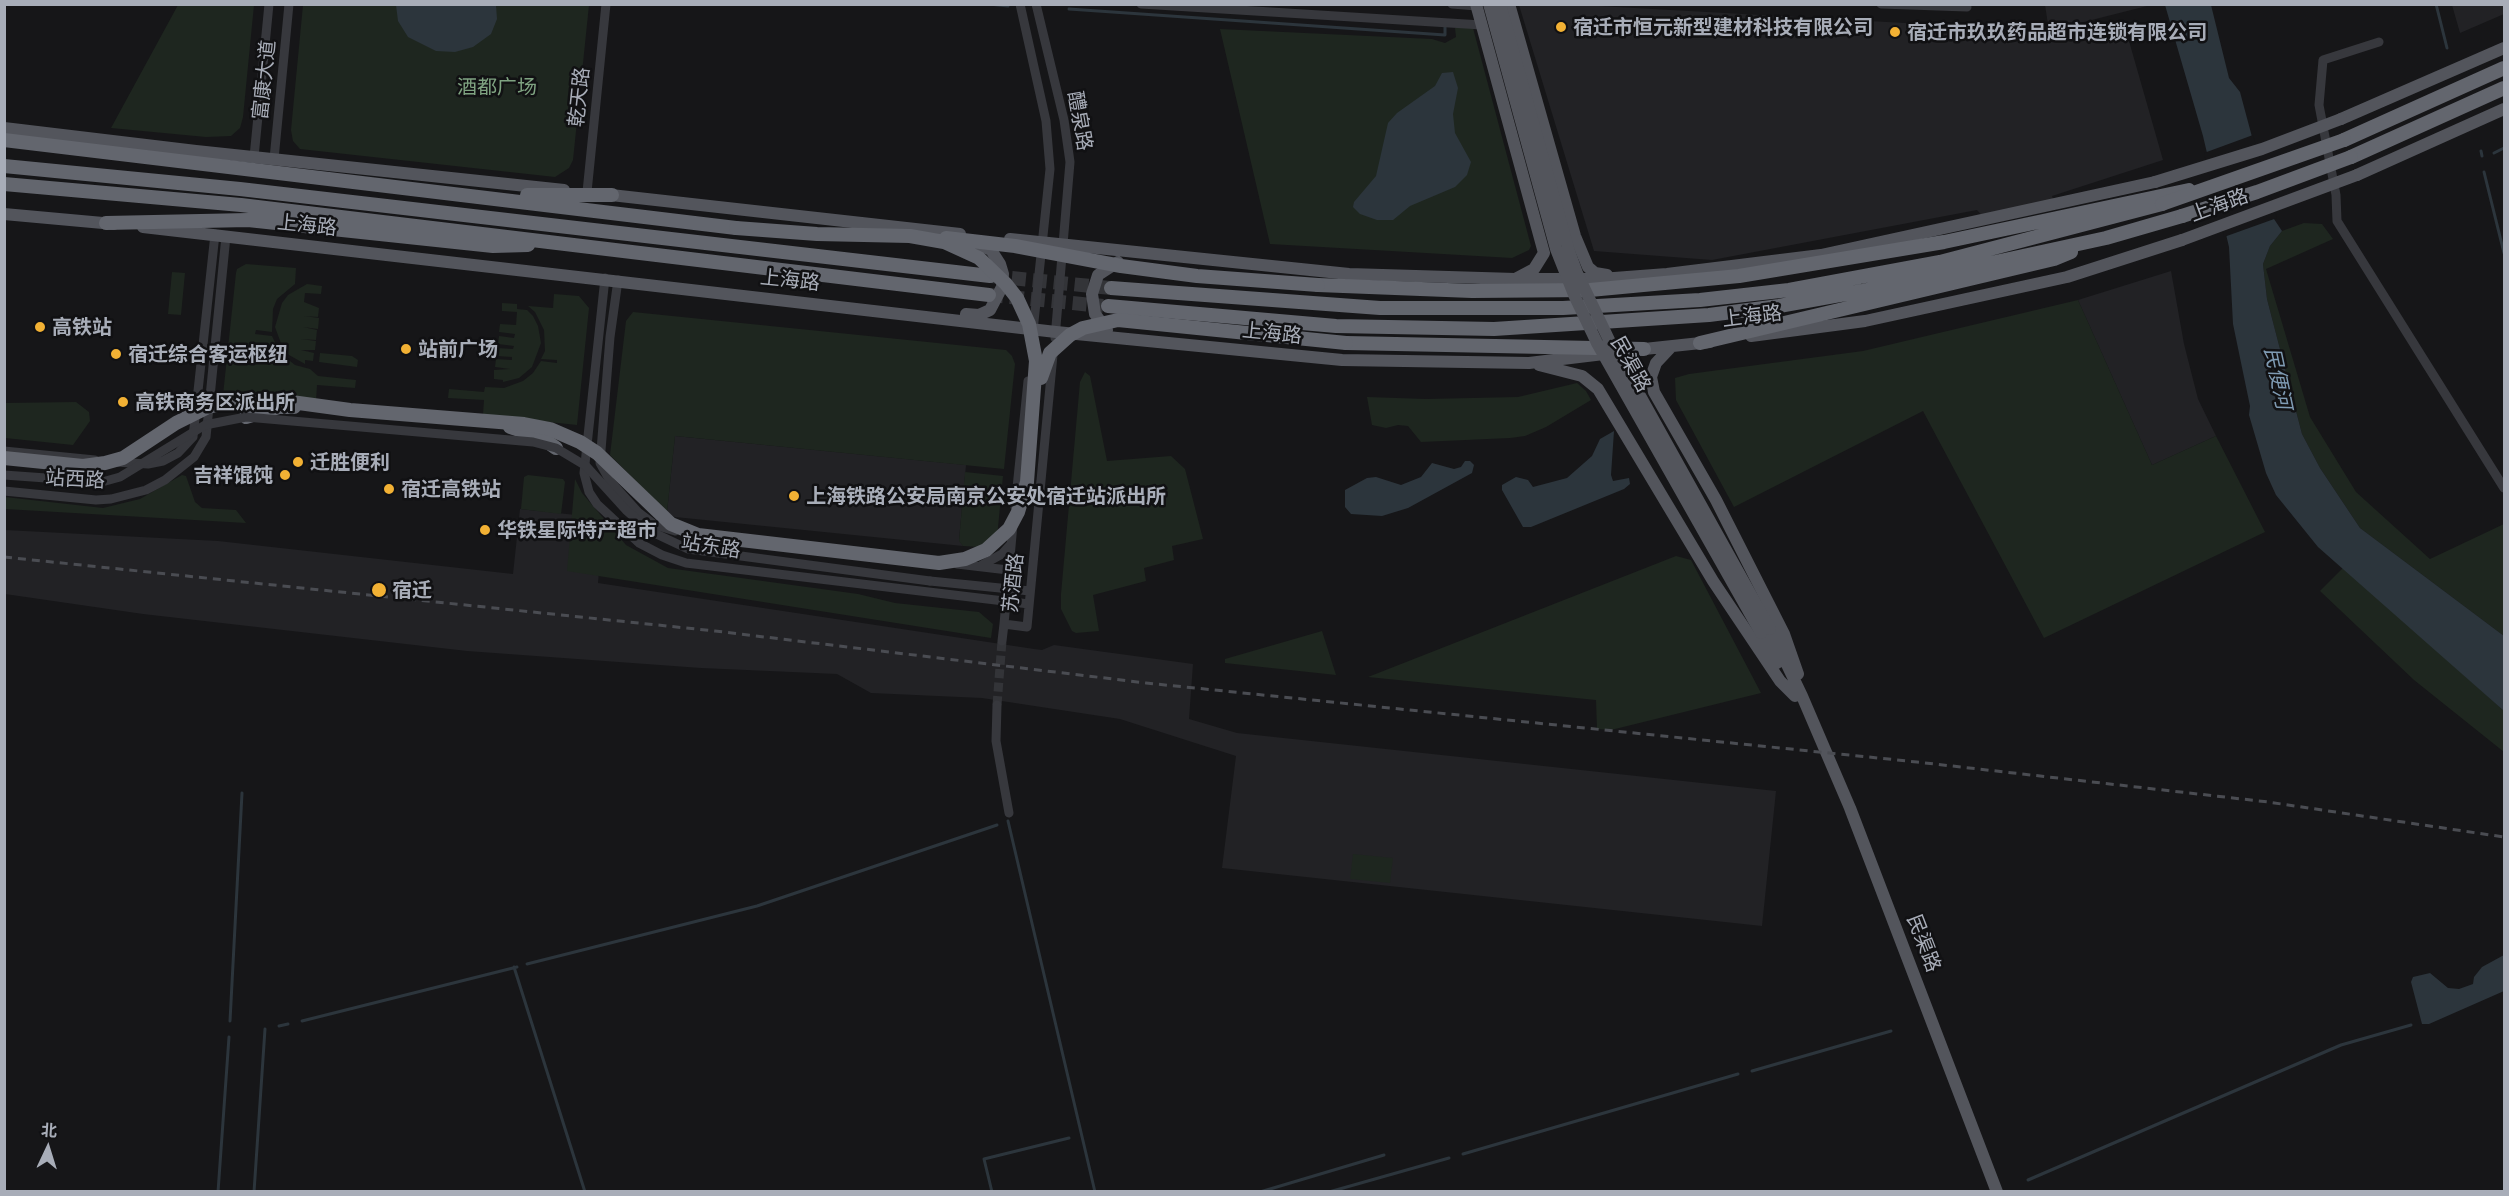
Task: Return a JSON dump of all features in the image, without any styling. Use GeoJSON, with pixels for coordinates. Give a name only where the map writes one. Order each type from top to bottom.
{"type":"FeatureCollection","features":[{"type":"Feature","properties":{"kind":"highway","name":"上海路"},"geometry":{"type":"LineString","coordinates":[[1111,288],[1380,308],[1563,308],[1701,300],[1789,290],[1940,262],[2230,180],[2344,140],[2505,68]]}},
{"type":"Feature","properties":{"kind":"highway","name":"上海路"},"geometry":{"type":"LineString","coordinates":[[1108,306],[1336,326],[1494,329],[1579,325],[1779,306],[1862,291],[2106,238],[2182,216],[2257,192],[2351,157],[2505,88]]}},
{"type":"Feature","properties":{"kind":"highway"},"geometry":{"type":"LineString","coordinates":[[4,140],[736,228],[817,234],[973,239],[1121,266],[1197,276],[1318,285],[1472,291],[1590,290],[1659,285],[1791,269],[2161,200]]}},
{"type":"Feature","properties":{"kind":"highway","name":"上海路"},"geometry":{"type":"LineString","coordinates":[[4,166],[240,189],[990,276]]}},
{"type":"Feature","properties":{"kind":"highway","name":"上海路"},"geometry":{"type":"LineString","coordinates":[[4,184],[241,205],[582,244],[989,295]]}},
{"type":"Feature","properties":{"kind":"highway"},"geometry":{"type":"LineString","coordinates":[[425,192],[472,189],[544,196],[612,195]]}},
{"type":"Feature","properties":{"kind":"highway"},"geometry":{"type":"LineString","coordinates":[[106,223],[248,220],[494,246],[582,244]]}},
{"type":"Feature","properties":{"kind":"highway"},"geometry":{"type":"LineString","coordinates":[[4,458],[83,466],[105,464],[123,458],[176,423],[208,407],[227,401],[262,399],[350,410],[481,421],[550,429],[580,442],[597,453],[671,524],[698,536],[939,563],[965,559],[986,550],[1009,529],[1018,512],[1027,482],[1036,361],[1029,324],[1017,298],[997,273],[969,252],[944,242],[910,236]]}},
{"type":"Feature","properties":{"kind":"highway"},"geometry":{"type":"LineString","coordinates":[[1700,343],[2054,259],[2106,238]]}},
{"type":"Feature","properties":{"kind":"highway"},"geometry":{"type":"LineString","coordinates":[[1029,451],[1045,360],[1062,342],[1083,328],[1118,320],[1346,343],[1644,349]]}},
{"type":"Feature","properties":{"kind":"highway"},"geometry":{"type":"LineString","coordinates":[[246,417],[279,407],[350,410]]}},
{"type":"Feature","properties":{"kind":"highway"},"geometry":{"type":"LineString","coordinates":[[481,421],[523,430],[556,448]]}},
{"type":"Feature","properties":{"kind":"main road","name":"民渠路"},"geometry":{"type":"LineString","coordinates":[[1500,4],[1556,208],[1577,273],[1610,342],[1808,712],[1850,808],[1909,956],[1996,1191]]}},
{"type":"Feature","properties":{"kind":"main road"},"geometry":{"type":"LineString","coordinates":[[1509,4],[1582,255],[1595,273],[1626,277]]}},
{"type":"Feature","properties":{"kind":"main road"},"geometry":{"type":"LineString","coordinates":[[1481,5],[1482,25],[1544,253],[1534,269],[1515,279]]}},
{"type":"Feature","properties":{"kind":"main road","name":"民渠路"},"geometry":{"type":"LineString","coordinates":[[1481,5],[1556,249],[1575,297],[1597,343],[1766,631]]}},
{"type":"Feature","properties":{"kind":"main road","name":"上海路"},"geometry":{"type":"LineString","coordinates":[[4,128],[874,223],[1064,246],[1349,274],[1515,279],[1626,277],[1821,255],[2155,182],[2262,149],[2341,119],[2505,48]]}},
{"type":"Feature","properties":{"kind":"main road","name":"上海路"},"geometry":{"type":"LineString","coordinates":[[4,214],[220,235],[1056,332],[1188,345],[1342,360],[1529,363],[1671,347],[1877,319],[2067,277],[2182,240],[2357,175],[2505,109]]}},
{"type":"Feature","properties":{"kind":"main road"},"geometry":{"type":"LineString","coordinates":[[862,308],[979,315],[990,310],[1002,287],[1003,274],[1000,264],[991,250],[983,245],[874,223]]}},
{"type":"Feature","properties":{"kind":"main road"},"geometry":{"type":"LineString","coordinates":[[1188,345],[1108,331],[1098,320],[1092,302],[1098,275],[1118,262],[1192,259]]}},
{"type":"Feature","properties":{"kind":"main road"},"geometry":{"type":"LineString","coordinates":[[1671,347],[1656,363],[1651,377],[1654,392],[1716,500],[1784,634],[1794,658],[1799,696]]}},
{"type":"Feature","properties":{"kind":"main road"},"geometry":{"type":"LineString","coordinates":[[1529,363],[1581,376],[1598,389],[1713,581],[1780,681],[1799,696]]}},
{"type":"Feature","properties":{"kind":"street","name":"富康大道"},"geometry":{"type":"LineString","coordinates":[[254,157],[269,4]]}},
{"type":"Feature","properties":{"kind":"street","name":"富康大道"},"geometry":{"type":"LineString","coordinates":[[274,159],[289,4]]}},
{"type":"Feature","properties":{"kind":"street","name":"乾天路"},"geometry":{"type":"LineString","coordinates":[[587,192],[606,4]]}},
{"type":"Feature","properties":{"kind":"street","name":"醴泉路"},"geometry":{"type":"LineString","coordinates":[[1020,4],[1046,122],[1050,169],[1041,243]]}},
{"type":"Feature","properties":{"kind":"street","name":"醴泉路"},"geometry":{"type":"LineString","coordinates":[[1036,4],[1064,120],[1070,162],[1064,246]]}},
{"type":"Feature","properties":{"kind":"street"},"geometry":{"type":"LineString","coordinates":[[1141,4],[1482,25]]}},
{"type":"Feature","properties":{"kind":"street"},"geometry":{"type":"LineString","coordinates":[[1452,4],[1481,5]]}},
{"type":"Feature","properties":{"kind":"street"},"geometry":{"type":"LineString","coordinates":[[1881,4],[1966,7]]}},
{"type":"Feature","properties":{"kind":"street"},"geometry":{"type":"LineString","coordinates":[[2379,42],[2322,60],[2319,105],[2336,195],[2337,221],[2505,488]]}},
{"type":"Feature","properties":{"kind":"street","name":"站西路"},"geometry":{"type":"LineString","coordinates":[[4,451],[148,464],[163,461],[186,447],[193,437],[220,235]]}},
{"type":"Feature","properties":{"kind":"street","name":"站西路"},"geometry":{"type":"LineString","coordinates":[[4,491],[111,499],[146,490],[165,480],[194,457],[206,437],[220,235]]}},
{"type":"Feature","properties":{"kind":"street","name":"苏酒路"},"geometry":{"type":"LineString","coordinates":[[1041,243],[1004,624],[1027,627],[1064,246]]}},
{"type":"Feature","properties":{"kind":"street","name":"站东路"},"geometry":{"type":"LineString","coordinates":[[611,279],[600,463],[610,481],[638,512],[655,525],[684,533],[1008,570]]}},
{"type":"Feature","properties":{"kind":"street","name":"站东路"},"geometry":{"type":"LineString","coordinates":[[611,279],[584,473],[589,492],[597,504],[639,543],[662,555],[686,563],[1029,604]]}},
{"type":"Feature","properties":{"kind":"street"},"geometry":{"type":"LineString","coordinates":[[4,475],[102,482],[120,477],[205,425],[246,417],[522,441],[556,448],[586,466],[626,510],[650,531],[688,549],[930,581],[1030,591]]}},
{"type":"Feature","properties":{"kind":"street"},"geometry":{"type":"LineString","coordinates":[[978,567],[989,563],[1011,544]]}},
{"type":"Feature","properties":{"kind":"street"},"geometry":{"type":"LineString","coordinates":[[1002,641],[1004,624]]}},
{"type":"Feature","properties":{"kind":"street"},"geometry":{"type":"LineString","coordinates":[[997,705],[996,741],[1009,813]]}},
{"type":"Feature","properties":{"kind":"shaded area"},"geometry":{"type":"Polygon","coordinates":[[[1519,5],[1581,5],[2049,31],[2045,5],[2151,5],[2052,30],[2127,34],[2163,160],[2052,196],[2054,202],[1988,222],[1977,210],[1712,260],[1594,251],[1519,5]]]}},
{"type":"Feature","properties":{"kind":"shaded area"},"geometry":{"type":"Polygon","coordinates":[[[2452,5],[2504,5],[2504,14],[2460,33],[2452,5]]]}},
{"type":"Feature","properties":{"kind":"shaded area"},"geometry":{"type":"Polygon","coordinates":[[[2171,271],[2184,344],[2198,399],[2216,436],[2152,465],[2078,300],[2171,271]]]}},
{"type":"Feature","properties":{"kind":"shaded area"},"geometry":{"type":"Polygon","coordinates":[[[675,436],[966,465],[959,540],[963,546],[675,517],[667,512],[675,436]]]}},
{"type":"Feature","properties":{"kind":"shaded area"},"geometry":{"type":"Polygon","coordinates":[[[520,509],[604,518],[598,583],[1034,649],[1042,650],[1054,645],[1193,664],[1189,719],[1237,733],[1776,791],[1762,926],[1222,868],[1236,756],[1120,719],[982,698],[871,693],[837,674],[701,668],[467,651],[143,614],[5,594],[5,530],[218,541],[513,574],[520,509]]]}},
{"type":"Feature","properties":{"kind":"green space"},"geometry":{"type":"Polygon","coordinates":[[[178,5],[254,5],[243,117],[240,128],[231,136],[206,137],[111,128],[178,5]]]}},
{"type":"Feature","properties":{"kind":"green space","name":"酒都广场"},"geometry":{"type":"Polygon","coordinates":[[[303,5],[589,5],[573,160],[569,168],[555,177],[300,149],[293,141],[291,130],[303,5]]]}},
{"type":"Feature","properties":{"kind":"green space"},"geometry":{"type":"Polygon","coordinates":[[[1455,28],[1473,28],[1531,246],[1529,250],[1512,258],[1270,244],[1220,29],[1432,39],[1445,43],[1456,37],[1455,28]]]}},
{"type":"Feature","properties":{"kind":"green space"},"geometry":{"type":"Polygon","coordinates":[[[2304,223],[2322,224],[2333,239],[2266,269],[2310,417],[2356,492],[2430,559],[2504,524],[2504,636],[2360,528],[2320,468],[2302,434],[2267,299],[2263,264],[2270,246],[2282,231],[2304,223]]]}},
{"type":"Feature","properties":{"kind":"green space"},"geometry":{"type":"Polygon","coordinates":[[[246,264],[296,268],[295,284],[277,299],[273,309],[272,332],[256,330],[255,334],[272,336],[280,353],[295,365],[310,369],[318,376],[356,380],[355,388],[317,385],[316,401],[223,395],[236,273],[237,269],[246,264]]]}},
{"type":"Feature","properties":{"kind":"green space"},"geometry":{"type":"Polygon","coordinates":[[[172,272],[185,273],[181,315],[168,314],[172,272]]]}},
{"type":"Feature","properties":{"kind":"green space"},"geometry":{"type":"Polygon","coordinates":[[[307,284],[322,286],[321,294],[305,293],[304,302],[319,308],[318,317],[304,316],[319,318],[318,329],[303,327],[317,330],[316,340],[301,339],[316,341],[315,350],[301,350],[314,353],[313,361],[305,360],[305,364],[289,355],[282,346],[275,327],[282,303],[288,295],[307,284]]]}},
{"type":"Feature","properties":{"kind":"green space"},"geometry":{"type":"Polygon","coordinates":[[[554,294],[579,296],[589,308],[577,425],[483,415],[484,400],[448,398],[449,389],[484,392],[485,387],[504,388],[523,381],[533,373],[541,361],[557,363],[557,360],[541,359],[545,351],[544,330],[535,312],[528,306],[553,308],[554,294]]]}},
{"type":"Feature","properties":{"kind":"green space"},"geometry":{"type":"Polygon","coordinates":[[[2078,300],[2152,465],[2216,436],[2265,532],[2044,638],[1923,411],[1734,507],[1676,400],[1675,378],[1689,374],[1863,351],[2078,300]]]}},
{"type":"Feature","properties":{"kind":"green space"},"geometry":{"type":"Polygon","coordinates":[[[502,303],[517,304],[517,309],[527,310],[533,316],[538,326],[541,343],[532,367],[519,378],[503,382],[503,380],[494,379],[494,370],[510,369],[495,367],[496,359],[512,360],[512,357],[497,356],[497,348],[513,349],[514,346],[498,344],[499,336],[514,338],[515,334],[499,332],[500,324],[516,325],[517,312],[502,311],[502,303]]]}},
{"type":"Feature","properties":{"kind":"green space"},"geometry":{"type":"Polygon","coordinates":[[[633,312],[1006,350],[1012,356],[1015,364],[1004,469],[675,436],[667,512],[610,455],[626,321],[633,312]]]}},
{"type":"Feature","properties":{"kind":"green space"},"geometry":{"type":"Polygon","coordinates":[[[320,353],[352,356],[358,360],[357,367],[319,362],[320,353]]]}},
{"type":"Feature","properties":{"kind":"green space"},"geometry":{"type":"Polygon","coordinates":[[[1085,372],[1090,376],[1107,461],[1171,456],[1185,469],[1203,539],[1172,546],[1174,560],[1144,568],[1146,581],[1093,595],[1099,631],[1076,633],[1072,631],[1061,609],[1061,594],[1080,382],[1085,372]]]}},
{"type":"Feature","properties":{"kind":"green space"},"geometry":{"type":"Polygon","coordinates":[[[1577,383],[1586,391],[1591,400],[1546,427],[1525,436],[1510,438],[1421,442],[1408,426],[1398,425],[1386,428],[1372,425],[1367,397],[1426,399],[1518,397],[1577,383]]]}},
{"type":"Feature","properties":{"kind":"green space"},"geometry":{"type":"Polygon","coordinates":[[[76,402],[89,412],[90,421],[73,445],[5,438],[5,403],[76,402]]]}},
{"type":"Feature","properties":{"kind":"green space"},"geometry":{"type":"Polygon","coordinates":[[[965,472],[1003,476],[996,548],[963,546],[959,541],[965,472]]]}},
{"type":"Feature","properties":{"kind":"green space"},"geometry":{"type":"Polygon","coordinates":[[[182,475],[186,476],[195,502],[202,508],[236,510],[246,523],[5,509],[5,497],[103,508],[140,499],[182,475]]]}},
{"type":"Feature","properties":{"kind":"green space"},"geometry":{"type":"Polygon","coordinates":[[[528,475],[563,479],[565,482],[561,514],[521,509],[524,477],[528,475]]]}},
{"type":"Feature","properties":{"kind":"green space"},"geometry":{"type":"Polygon","coordinates":[[[575,479],[582,493],[626,545],[668,568],[858,594],[895,603],[979,612],[993,624],[991,638],[567,571],[575,479]]]}},
{"type":"Feature","properties":{"kind":"green space"},"geometry":{"type":"Polygon","coordinates":[[[1676,556],[1691,560],[1761,693],[1611,730],[1597,729],[1596,700],[1368,677],[1676,556]]]}},
{"type":"Feature","properties":{"kind":"green space"},"geometry":{"type":"Polygon","coordinates":[[[2344,567],[2504,711],[2504,752],[2414,680],[2320,591],[2344,567]]]}},
{"type":"Feature","properties":{"kind":"green space"},"geometry":{"type":"Polygon","coordinates":[[[1322,631],[1336,675],[1225,663],[1225,659],[1322,631]]]}},
{"type":"Feature","properties":{"kind":"green space"},"geometry":{"type":"Polygon","coordinates":[[[1353,854],[1393,858],[1390,883],[1350,879],[1353,854]]]}},
{"type":"Feature","properties":{"kind":"water"},"geometry":{"type":"Polygon","coordinates":[[[396,5],[496,5],[497,19],[491,34],[473,47],[455,52],[436,51],[408,37],[398,21],[396,5]]]}},
{"type":"Feature","properties":{"kind":"water","name":"民便河"},"geometry":{"type":"Polygon","coordinates":[[[2165,5],[2211,5],[2229,78],[2240,92],[2274,219],[2282,231],[2270,246],[2263,264],[2267,299],[2302,434],[2320,468],[2360,528],[2504,636],[2504,711],[2318,547],[2276,495],[2266,473],[2249,415],[2250,406],[2233,324],[2229,247],[2203,136],[2165,5]]]}},
{"type":"Feature","properties":{"kind":"water"},"geometry":{"type":"Polygon","coordinates":[[[1453,72],[1458,88],[1453,114],[1455,133],[1471,162],[1467,175],[1455,187],[1410,206],[1393,220],[1377,220],[1360,214],[1353,207],[1354,202],[1376,176],[1388,123],[1397,113],[1435,86],[1442,73],[1453,72]]]}},
{"type":"Feature","properties":{"kind":"water"},"geometry":{"type":"Polygon","coordinates":[[[1614,431],[1611,475],[1613,481],[1629,478],[1630,484],[1624,489],[1531,527],[1523,527],[1502,490],[1502,485],[1516,477],[1528,480],[1533,487],[1567,478],[1592,456],[1600,439],[1614,431]]]}},
{"type":"Feature","properties":{"kind":"water"},"geometry":{"type":"Polygon","coordinates":[[[1465,461],[1470,461],[1474,465],[1472,473],[1408,508],[1382,516],[1351,514],[1345,507],[1345,490],[1367,478],[1376,477],[1401,485],[1421,477],[1432,463],[1454,469],[1461,467],[1465,461]]]}},
{"type":"Feature","properties":{"kind":"water"},"geometry":{"type":"Polygon","coordinates":[[[2504,955],[2504,991],[2429,1024],[2422,1024],[2411,982],[2413,977],[2430,973],[2448,988],[2459,989],[2473,984],[2474,977],[2482,967],[2504,955]]]}},
{"type":"Feature","properties":{"kind":"pier"},"geometry":{"type":"Polygon","coordinates":[[[2253,135],[2277,218],[2224,237],[2204,153],[2253,135]]]}},
{"type":"Feature","properties":{"kind":"waterway"},"geometry":{"type":"LineString","coordinates":[[989,4],[1008,6]]}},
{"type":"Feature","properties":{"kind":"waterway"},"geometry":{"type":"LineString","coordinates":[[2436,4],[2447,48]]}},
{"type":"Feature","properties":{"kind":"waterway"},"geometry":{"type":"LineString","coordinates":[[1069,9],[1445,35],[1445,26]]}},
{"type":"Feature","properties":{"kind":"waterway"},"geometry":{"type":"LineString","coordinates":[[2494,153],[2504,148]]}},
{"type":"Feature","properties":{"kind":"waterway"},"geometry":{"type":"LineString","coordinates":[[2481,151],[2482,156]]}},
{"type":"Feature","properties":{"kind":"waterway"},"geometry":{"type":"LineString","coordinates":[[2484,172],[2504,253]]}},
{"type":"Feature","properties":{"kind":"waterway"},"geometry":{"type":"LineString","coordinates":[[230,1021],[242,793]]}},
{"type":"Feature","properties":{"kind":"waterway"},"geometry":{"type":"LineString","coordinates":[[1008,821],[1095,1192]]}},
{"type":"Feature","properties":{"kind":"waterway"},"geometry":{"type":"LineString","coordinates":[[527,964],[757,906],[997,825]]}},
{"type":"Feature","properties":{"kind":"waterway"},"geometry":{"type":"LineString","coordinates":[[514,967],[585,1192]]}},
{"type":"Feature","properties":{"kind":"waterway"},"geometry":{"type":"LineString","coordinates":[[302,1021],[517,967]]}},
{"type":"Feature","properties":{"kind":"waterway"},"geometry":{"type":"LineString","coordinates":[[279,1026],[288,1024]]}},
{"type":"Feature","properties":{"kind":"waterway"},"geometry":{"type":"LineString","coordinates":[[2028,1180],[2341,1045],[2411,1025]]}},
{"type":"Feature","properties":{"kind":"waterway"},"geometry":{"type":"LineString","coordinates":[[254,1192],[265,1029]]}},
{"type":"Feature","properties":{"kind":"waterway"},"geometry":{"type":"LineString","coordinates":[[1752,1071],[1891,1031]]}},
{"type":"Feature","properties":{"kind":"waterway"},"geometry":{"type":"LineString","coordinates":[[218,1192],[229,1037]]}},
{"type":"Feature","properties":{"kind":"waterway"},"geometry":{"type":"LineString","coordinates":[[1463,1154],[1738,1074]]}},
{"type":"Feature","properties":{"kind":"waterway"},"geometry":{"type":"LineString","coordinates":[[992,1192],[984,1159],[1069,1138]]}},
{"type":"Feature","properties":{"kind":"waterway"},"geometry":{"type":"LineString","coordinates":[[1260,1192],[1384,1155]]}},
{"type":"Feature","properties":{"kind":"waterway"},"geometry":{"type":"LineString","coordinates":[[1329,1192],[1449,1158]]}},
{"type":"Feature","properties":{"kind":"tunnel"},"geometry":{"type":"LineString","coordinates":[[991,276],[1111,288]]}},
{"type":"Feature","properties":{"kind":"tunnel"},"geometry":{"type":"LineString","coordinates":[[989,295],[1103,306]]}},
{"type":"Feature","properties":{"kind":"tunnel"},"geometry":{"type":"LineString","coordinates":[[997,705],[1002,641]]}},
{"type":"Feature","properties":{"kind":"railway"},"geometry":{"type":"LineString","coordinates":[[4,557],[715,631],[1146,683],[1917,762],[2268,802],[2504,837]]}},
{"type":"Feature","properties":{"kind":"place","name":"宿迁市恒元新型建材科技有限公司"},"geometry":{"type":"Point","coordinates":[1561,27]}},
{"type":"Feature","properties":{"kind":"place","name":"宿迁市玖玖药品超市连锁有限公司"},"geometry":{"type":"Point","coordinates":[1895,32]}},
{"type":"Feature","properties":{"kind":"place","name":"高铁站"},"geometry":{"type":"Point","coordinates":[40,327]}},
{"type":"Feature","properties":{"kind":"place","name":"站前广场"},"geometry":{"type":"Point","coordinates":[406,349]}},
{"type":"Feature","properties":{"kind":"place","name":"宿迁综合客运枢纽"},"geometry":{"type":"Point","coordinates":[116,354]}},
{"type":"Feature","properties":{"kind":"place","name":"高铁商务区派出所"},"geometry":{"type":"Point","coordinates":[123,402]}},
{"type":"Feature","properties":{"kind":"place","name":"迁胜便利"},"geometry":{"type":"Point","coordinates":[298,462]}},
{"type":"Feature","properties":{"kind":"place","name":"吉祥馄饨"},"geometry":{"type":"Point","coordinates":[285,475]}},
{"type":"Feature","properties":{"kind":"place","name":"宿迁高铁站"},"geometry":{"type":"Point","coordinates":[389,489]}},
{"type":"Feature","properties":{"kind":"place","name":"上海铁路公安局南京公安处宿迁站派出所"},"geometry":{"type":"Point","coordinates":[794,496]}},
{"type":"Feature","properties":{"kind":"place","name":"华铁星际特产超市"},"geometry":{"type":"Point","coordinates":[485,530]}},
{"type":"Feature","properties":{"kind":"place","name":"宿迁"},"geometry":{"type":"Point","coordinates":[379,590]}}]}
